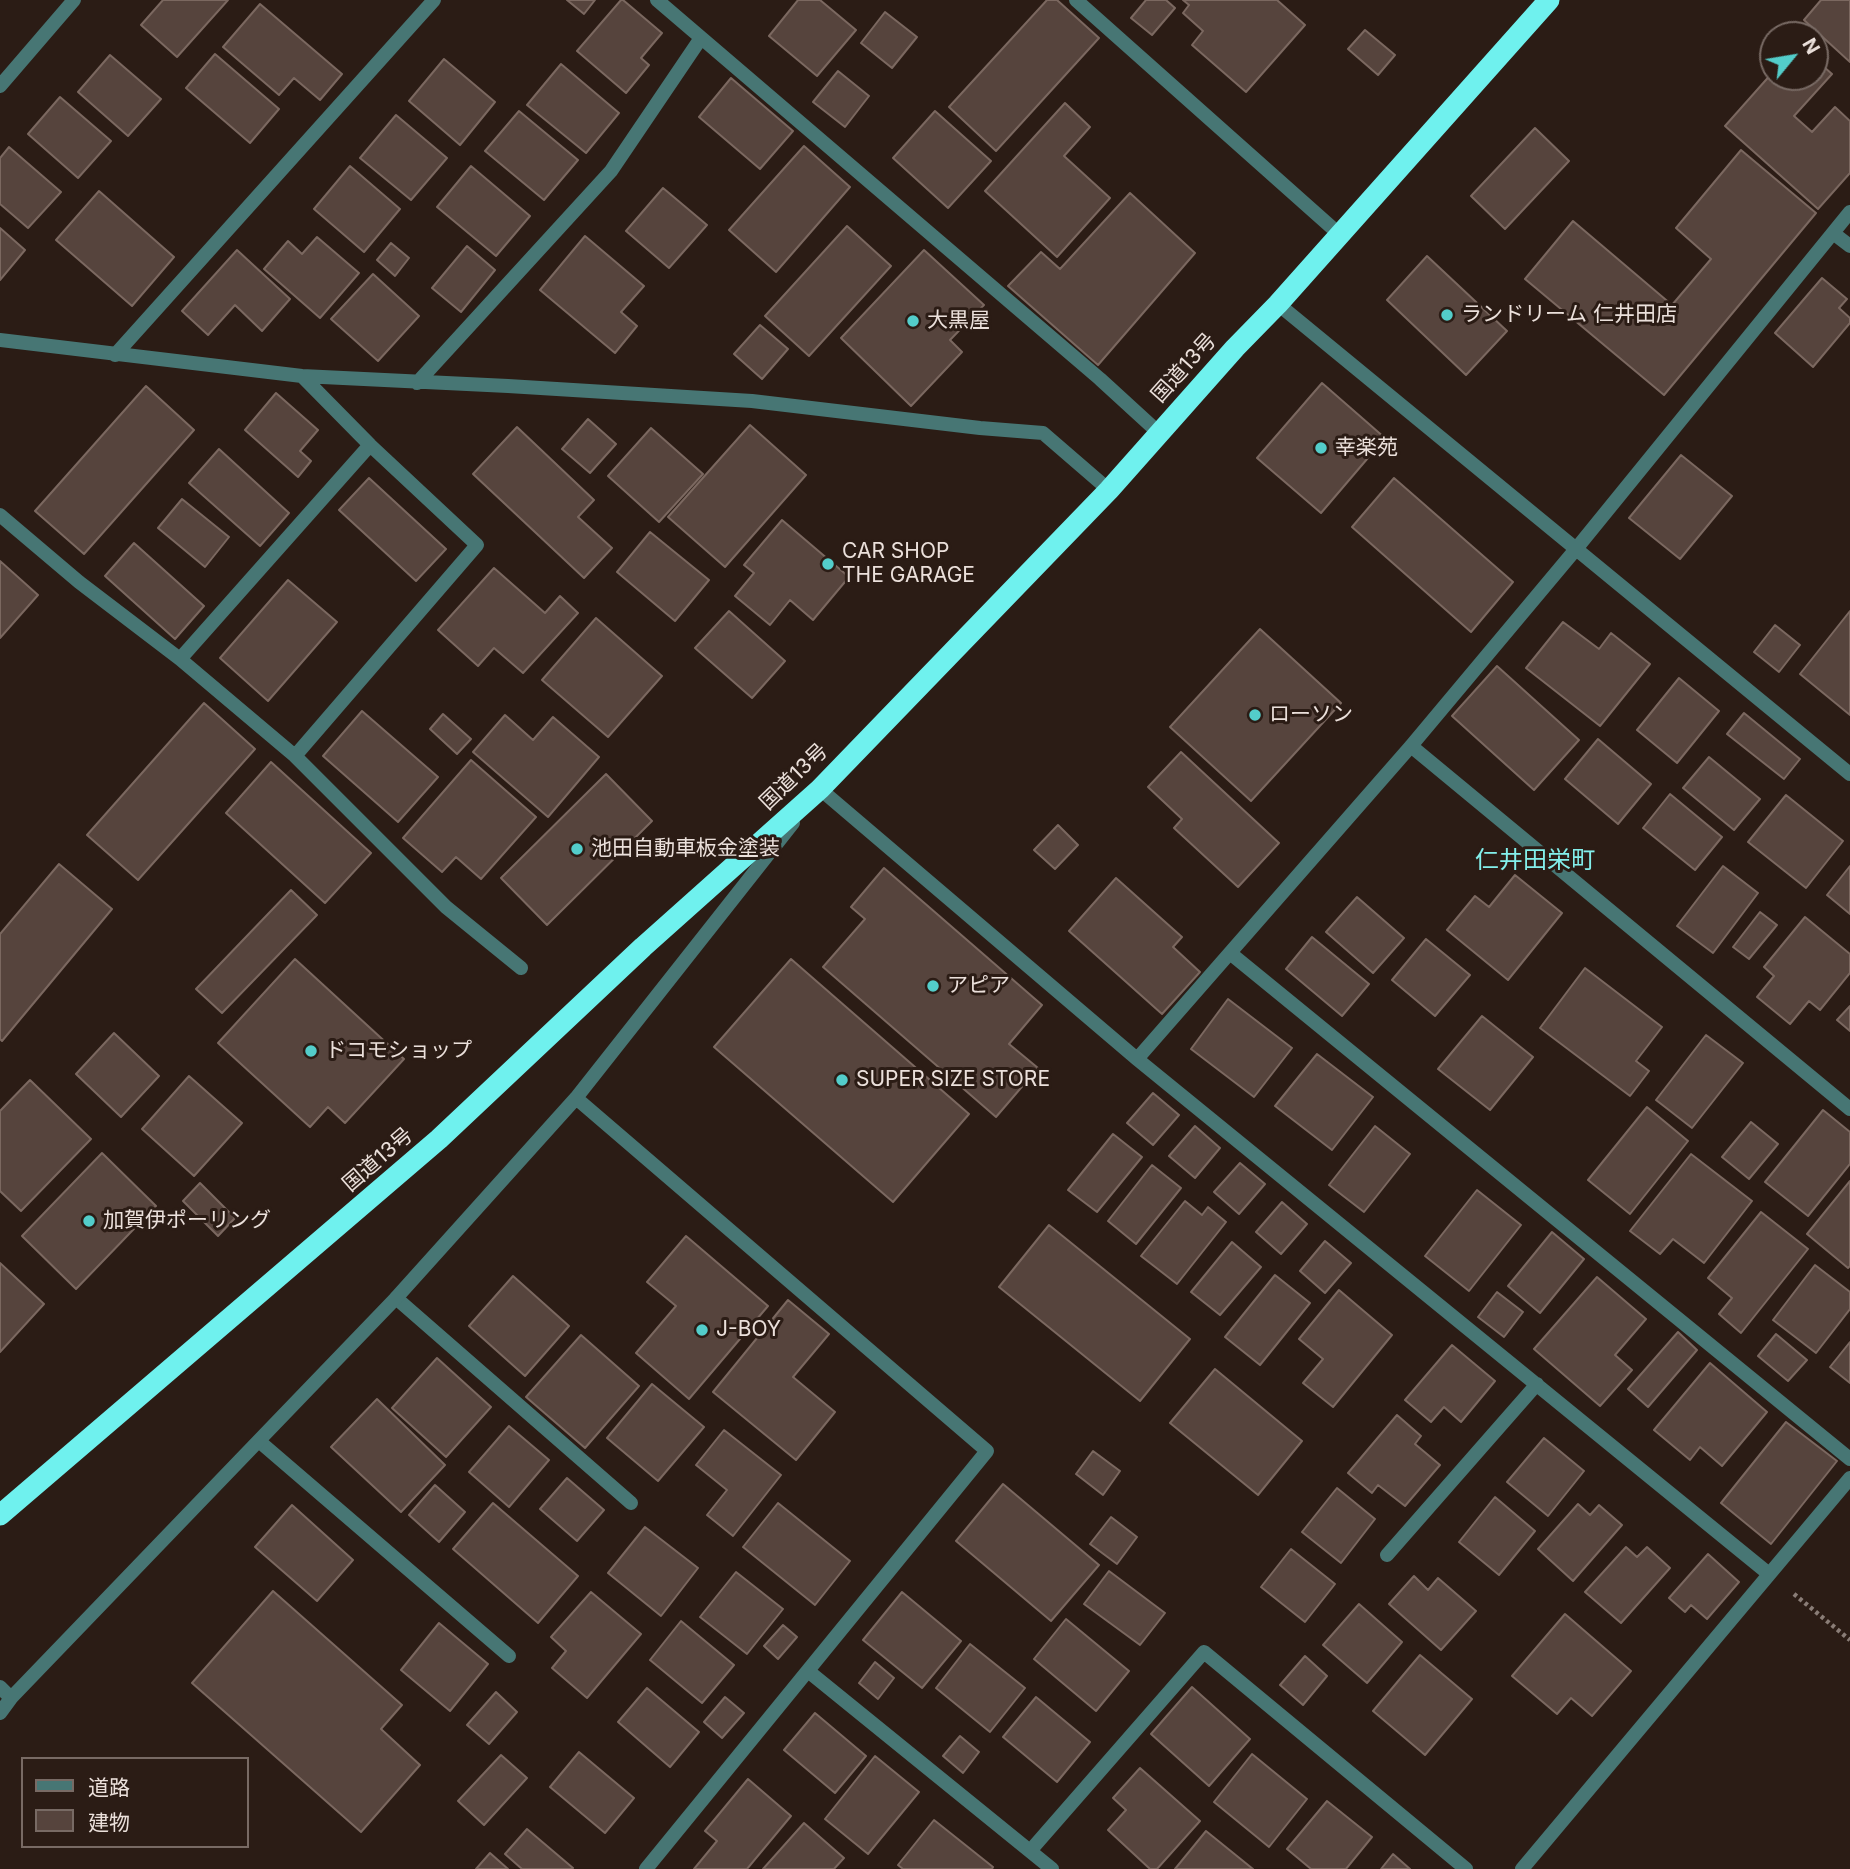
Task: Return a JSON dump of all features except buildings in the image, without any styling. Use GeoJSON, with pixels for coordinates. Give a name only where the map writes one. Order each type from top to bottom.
{"type":"FeatureCollection","features":[{"type":"Feature","properties":{"kind":"highway","name":"国道13号"},"geometry":{"type":"LineString","coordinates":[[0,1515],[439,1139],[643,947],[820,789],[1109,490],[1549,0]]}},
{"type":"Feature","properties":{"kind":"street"},"geometry":{"type":"LineString","coordinates":[[0,86],[74,0]]}},
{"type":"Feature","properties":{"kind":"street"},"geometry":{"type":"LineString","coordinates":[[116,355],[433,0]]}},
{"type":"Feature","properties":{"kind":"street"},"geometry":{"type":"LineString","coordinates":[[657,0],[1100,379],[1158,433]]}},
{"type":"Feature","properties":{"kind":"street"},"geometry":{"type":"LineString","coordinates":[[1076,0],[1339,234]]}},
{"type":"Feature","properties":{"kind":"street"},"geometry":{"type":"LineString","coordinates":[[416,383],[611,171],[701,38]]}},
{"type":"Feature","properties":{"kind":"street"},"geometry":{"type":"LineString","coordinates":[[1137,1059],[1411,746],[1576,550],[1850,212]]}},
{"type":"Feature","properties":{"kind":"street"},"geometry":{"type":"LineString","coordinates":[[1833,233],[1850,246]]}},
{"type":"Feature","properties":{"kind":"street"},"geometry":{"type":"LineString","coordinates":[[1278,303],[1850,774]]}},
{"type":"Feature","properties":{"kind":"street"},"geometry":{"type":"LineString","coordinates":[[0,340],[302,376],[752,401],[1043,433],[1109,490]]}},
{"type":"Feature","properties":{"kind":"street"},"geometry":{"type":"LineString","coordinates":[[295,756],[477,545],[302,376]]}},
{"type":"Feature","properties":{"kind":"street"},"geometry":{"type":"LineString","coordinates":[[180,659],[370,444]]}},
{"type":"Feature","properties":{"kind":"street"},"geometry":{"type":"LineString","coordinates":[[0,515],[79,582],[180,659],[295,756],[446,907],[521,968]]}},
{"type":"Feature","properties":{"kind":"street"},"geometry":{"type":"LineString","coordinates":[[1411,746],[1850,1109]]}},
{"type":"Feature","properties":{"kind":"street"},"geometry":{"type":"LineString","coordinates":[[0,1713],[396,1298],[576,1098],[820,789],[1137,1059],[1769,1574]]}},
{"type":"Feature","properties":{"kind":"street"},"geometry":{"type":"LineString","coordinates":[[1230,953],[1850,1459]]}},
{"type":"Feature","properties":{"kind":"street"},"geometry":{"type":"LineString","coordinates":[[576,1098],[987,1451],[646,1869]]}},
{"type":"Feature","properties":{"kind":"street"},"geometry":{"type":"LineString","coordinates":[[396,1298],[631,1503]]}},
{"type":"Feature","properties":{"kind":"street"},"geometry":{"type":"LineString","coordinates":[[1387,1555],[1537,1384]]}},
{"type":"Feature","properties":{"kind":"street"},"geometry":{"type":"LineString","coordinates":[[260,1441],[509,1656]]}},
{"type":"Feature","properties":{"kind":"street"},"geometry":{"type":"LineString","coordinates":[[1522,1869],[1850,1478]]}},
{"type":"Feature","properties":{"kind":"street"},"geometry":{"type":"LineString","coordinates":[[1030,1851],[1204,1652],[1466,1869]]}},
{"type":"Feature","properties":{"kind":"street"},"geometry":{"type":"LineString","coordinates":[[808,1671],[1052,1869]]}},
{"type":"Feature","properties":{"kind":"street"},"geometry":{"type":"LineString","coordinates":[[0,1687],[11,1699]]}},
{"type":"Feature","properties":{"kind":"path"},"geometry":{"type":"LineString","coordinates":[[1769,1574],[1850,1640]]}},
{"type":"Feature","properties":{"kind":"place","name":"ランドリーム 仁井田店"},"geometry":{"type":"Point","coordinates":[1447,315]}},
{"type":"Feature","properties":{"kind":"place","name":"大黒屋"},"geometry":{"type":"Point","coordinates":[913,321]}},
{"type":"Feature","properties":{"kind":"place","name":"幸楽苑"},"geometry":{"type":"Point","coordinates":[1321,448]}},
{"type":"Feature","properties":{"kind":"place","name":"CAR SHOP THE GARAGE"},"geometry":{"type":"Point","coordinates":[828,564]}},
{"type":"Feature","properties":{"kind":"place","name":"ローソン"},"geometry":{"type":"Point","coordinates":[1255,715]}},
{"type":"Feature","properties":{"kind":"place","name":"池田自動車板金塗装"},"geometry":{"type":"Point","coordinates":[577,849]}},
{"type":"Feature","properties":{"kind":"place","name":"アピア"},"geometry":{"type":"Point","coordinates":[933,986]}},
{"type":"Feature","properties":{"kind":"place","name":"ドコモショップ"},"geometry":{"type":"Point","coordinates":[311,1051]}},
{"type":"Feature","properties":{"kind":"place","name":"SUPER SIZE STORE"},"geometry":{"type":"Point","coordinates":[842,1080]}},
{"type":"Feature","properties":{"kind":"place","name":"加賀伊ポーリング"},"geometry":{"type":"Point","coordinates":[89,1221]}},
{"type":"Feature","properties":{"kind":"place","name":"J-BOY"},"geometry":{"type":"Point","coordinates":[702,1330]}},
{"type":"Feature","properties":{"kind":"district","name":"仁井田栄町"},"geometry":{"type":"Point","coordinates":[1535,861]}}]}
